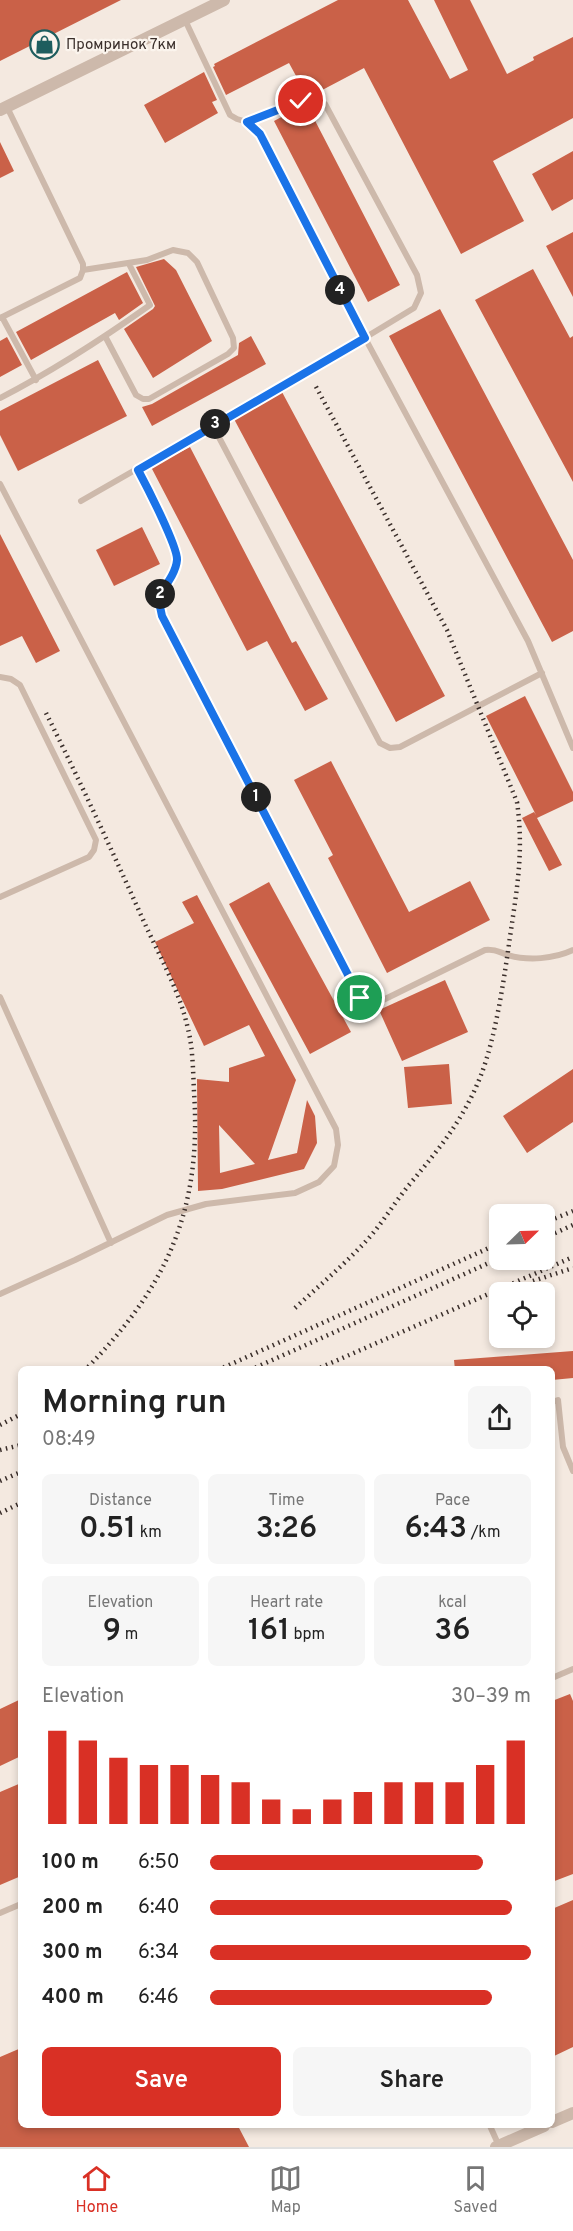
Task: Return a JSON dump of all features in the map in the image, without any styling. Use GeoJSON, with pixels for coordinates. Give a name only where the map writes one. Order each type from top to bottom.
{"type":"FeatureCollection","features":[{"type":"Feature","properties":{"kind":"street"},"geometry":{"type":"LineString","coordinates":[[4,109],[224,0]]}},
{"type":"Feature","properties":{"kind":"street"},"geometry":{"type":"LineString","coordinates":[[555,2121],[573,2113]]}},
{"type":"Feature","properties":{"kind":"street"},"geometry":{"type":"LineString","coordinates":[[498,2146],[539,2128]]}},
{"type":"Feature","properties":{"kind":"lane"},"geometry":{"type":"LineString","coordinates":[[185,20],[230,115],[247,122],[260,134],[365,338],[528,641],[573,748]]}},
{"type":"Feature","properties":{"kind":"lane"},"geometry":{"type":"LineString","coordinates":[[81,501],[365,338],[414,308],[421,293],[417,275],[325,104],[301,101],[247,122]]}},
{"type":"Feature","properties":{"kind":"lane"},"geometry":{"type":"LineString","coordinates":[[4,109],[84,270],[80,278],[1,317],[36,380]]}},
{"type":"Feature","properties":{"kind":"lane"},"geometry":{"type":"LineString","coordinates":[[84,270],[147,260],[173,250],[188,253],[197,262],[234,339],[234,348],[228,354],[149,399],[143,399],[136,395],[105,336]]}},
{"type":"Feature","properties":{"kind":"lane"},"geometry":{"type":"LineString","coordinates":[[0,398],[36,380],[150,305],[129,264]]}},
{"type":"Feature","properties":{"kind":"lane"},"geometry":{"type":"LineString","coordinates":[[213,426],[380,743],[390,748],[400,747],[542,673]]}},
{"type":"Feature","properties":{"kind":"lane"},"geometry":{"type":"LineString","coordinates":[[138,470],[178,558],[173,572],[158,597],[162,616],[360,998],[370,1004],[379,1002],[486,950],[495,949],[507,955],[538,959],[573,950]]}},
{"type":"Feature","properties":{"kind":"lane"},"geometry":{"type":"LineString","coordinates":[[0,484],[336,1129],[338,1146],[334,1166],[320,1182],[295,1193],[206,1204],[177,1212],[0,1294]]}},
{"type":"Feature","properties":{"kind":"lane"},"geometry":{"type":"LineString","coordinates":[[0,677],[12,679],[20,685],[96,840],[94,850],[89,856],[0,897]]}},
{"type":"Feature","properties":{"kind":"lane"},"geometry":{"type":"LineString","coordinates":[[0,997],[111,1243]]}},
{"type":"Feature","properties":{"kind":"lane"},"geometry":{"type":"LineString","coordinates":[[555,1401],[558,1400],[563,1447],[573,1471]]}},
{"type":"Feature","properties":{"kind":"lane"},"geometry":{"type":"LineString","coordinates":[[555,1677],[573,1669]]}},
{"type":"Feature","properties":{"kind":"lane"},"geometry":{"type":"LineString","coordinates":[[0,1913],[18,1905]]}},
{"type":"Feature","properties":{"kind":"lane"},"geometry":{"type":"LineString","coordinates":[[491,2128],[498,2146]]}},
{"type":"Feature","properties":{"kind":"building"},"geometry":{"type":"Polygon","coordinates":[[[0,0],[121,0],[0,61],[0,0]]]}},
{"type":"Feature","properties":{"kind":"building"},"geometry":{"type":"Polygon","coordinates":[[[338,0],[408,0],[450,79],[468,70],[434,0],[470,0],[507,74],[534,60],[533,57],[573,37],[573,118],[493,161],[524,221],[461,254],[364,68],[309,97],[289,63],[226,95],[213,67],[214,64],[338,0]]]}},
{"type":"Feature","properties":{"kind":"building"},"geometry":{"type":"Polygon","coordinates":[[[204,72],[217,100],[212,102],[218,113],[165,143],[144,105],[204,72]]]}},
{"type":"Feature","properties":{"kind":"building"},"geometry":{"type":"Polygon","coordinates":[[[302,106],[308,107],[400,285],[368,302],[274,121],[302,106]]]}},
{"type":"Feature","properties":{"kind":"building"},"geometry":{"type":"Polygon","coordinates":[[[0,142],[14,171],[0,178],[0,142]]]}},
{"type":"Feature","properties":{"kind":"building"},"geometry":{"type":"Polygon","coordinates":[[[573,151],[573,199],[552,211],[532,174],[573,151]]]}},
{"type":"Feature","properties":{"kind":"building"},"geometry":{"type":"Polygon","coordinates":[[[573,232],[573,297],[546,246],[573,232]]]}},
{"type":"Feature","properties":{"kind":"building"},"geometry":{"type":"Polygon","coordinates":[[[164,259],[176,270],[212,341],[153,378],[124,329],[155,306],[136,267],[164,259]]]}},
{"type":"Feature","properties":{"kind":"building"},"geometry":{"type":"Polygon","coordinates":[[[533,269],[570,338],[573,336],[573,482],[475,300],[533,269]]]}},
{"type":"Feature","properties":{"kind":"building"},"geometry":{"type":"Polygon","coordinates":[[[127,272],[143,303],[119,320],[115,313],[31,360],[16,332],[127,272]]]}},
{"type":"Feature","properties":{"kind":"building"},"geometry":{"type":"Polygon","coordinates":[[[440,309],[573,560],[573,631],[552,642],[389,336],[440,309]]]}},
{"type":"Feature","properties":{"kind":"building"},"geometry":{"type":"Polygon","coordinates":[[[251,336],[266,364],[152,426],[142,407],[152,404],[238,355],[239,343],[251,336]]]}},
{"type":"Feature","properties":{"kind":"building"},"geometry":{"type":"Polygon","coordinates":[[[7,337],[22,365],[0,377],[0,341],[7,337]]]}},
{"type":"Feature","properties":{"kind":"building"},"geometry":{"type":"Polygon","coordinates":[[[98,360],[127,416],[18,471],[0,435],[0,411],[98,360]]]}},
{"type":"Feature","properties":{"kind":"building"},"geometry":{"type":"Polygon","coordinates":[[[282,392],[445,696],[396,722],[234,419],[282,392]]]}},
{"type":"Feature","properties":{"kind":"building"},"geometry":{"type":"Polygon","coordinates":[[[190,447],[292,643],[296,641],[328,699],[305,711],[267,641],[247,651],[151,467],[190,447]]]}},
{"type":"Feature","properties":{"kind":"building"},"geometry":{"type":"Polygon","coordinates":[[[142,527],[160,564],[114,586],[96,550],[142,527]]]}},
{"type":"Feature","properties":{"kind":"building"},"geometry":{"type":"Polygon","coordinates":[[[0,534],[60,651],[36,663],[22,636],[0,646],[0,534]]]}},
{"type":"Feature","properties":{"kind":"building"},"geometry":{"type":"Polygon","coordinates":[[[525,696],[573,792],[573,801],[537,818],[562,865],[549,871],[522,818],[534,812],[536,815],[486,716],[525,696]]]}},
{"type":"Feature","properties":{"kind":"building"},"geometry":{"type":"Polygon","coordinates":[[[331,761],[409,912],[470,881],[490,920],[387,973],[328,858],[333,855],[294,780],[331,761]]]}},
{"type":"Feature","properties":{"kind":"building"},"geometry":{"type":"Polygon","coordinates":[[[269,882],[351,1032],[310,1054],[229,904],[269,882]]]}},
{"type":"Feature","properties":{"kind":"building"},"geometry":{"type":"Polygon","coordinates":[[[197,895],[296,1080],[268,1160],[297,1153],[307,1100],[315,1116],[317,1143],[304,1169],[222,1189],[198,1191],[197,1079],[229,1082],[229,1068],[265,1056],[249,1025],[204,1046],[155,942],[194,923],[182,902],[197,895]],[[219,1125],[220,1173],[255,1164],[219,1125]]]}},
{"type":"Feature","properties":{"kind":"building"},"geometry":{"type":"Polygon","coordinates":[[[445,980],[468,1032],[402,1061],[379,1010],[445,980]]]}},
{"type":"Feature","properties":{"kind":"building"},"geometry":{"type":"Polygon","coordinates":[[[449,1064],[452,1104],[408,1108],[404,1067],[449,1064]]]}},
{"type":"Feature","properties":{"kind":"building"},"geometry":{"type":"Polygon","coordinates":[[[573,1069],[573,1122],[527,1153],[503,1116],[573,1069]]]}},
{"type":"Feature","properties":{"kind":"building"},"geometry":{"type":"Polygon","coordinates":[[[573,1351],[573,1378],[555,1380],[555,1366],[455,1366],[454,1360],[573,1351]]]}},
{"type":"Feature","properties":{"kind":"building"},"geometry":{"type":"Polygon","coordinates":[[[570,1694],[573,1701],[573,1874],[555,1881],[555,1700],[570,1694]]]}},
{"type":"Feature","properties":{"kind":"building"},"geometry":{"type":"Polygon","coordinates":[[[18,1700],[18,1757],[0,1766],[0,1709],[18,1700]]]}},
{"type":"Feature","properties":{"kind":"building"},"geometry":{"type":"Polygon","coordinates":[[[18,1784],[18,1877],[0,1885],[0,1792],[18,1784]]]}},
{"type":"Feature","properties":{"kind":"building"},"geometry":{"type":"Polygon","coordinates":[[[573,1900],[573,2047],[555,2056],[555,1908],[573,1900]]]}},
{"type":"Feature","properties":{"kind":"building"},"geometry":{"type":"Polygon","coordinates":[[[18,2049],[18,2128],[239,2128],[249,2147],[0,2147],[0,2057],[18,2049]]]}},
{"type":"Feature","properties":{"kind":"railway"},"geometry":{"type":"LineString","coordinates":[[295,1308],[350,1257],[373,1232],[431,1159],[467,1106],[486,1060],[499,1007],[520,854],[517,802],[447,630],[314,383]]}},
{"type":"Feature","properties":{"kind":"railway"},"geometry":{"type":"LineString","coordinates":[[46,713],[175,988],[188,1029],[193,1068],[195,1134],[192,1174],[185,1210],[158,1277],[114,1339],[89,1366]]}},
{"type":"Feature","properties":{"kind":"railway"},"geometry":{"type":"LineString","coordinates":[[555,1218],[573,1211]]}},
{"type":"Feature","properties":{"kind":"railway"},"geometry":{"type":"LineString","coordinates":[[555,1233],[573,1225]]}},
{"type":"Feature","properties":{"kind":"railway"},"geometry":{"type":"LineString","coordinates":[[227,1366],[489,1248]]}},
{"type":"Feature","properties":{"kind":"railway"},"geometry":{"type":"LineString","coordinates":[[324,1366],[573,1257]]}},
{"type":"Feature","properties":{"kind":"railway"},"geometry":{"type":"LineString","coordinates":[[259,1366],[489,1263]]}},
{"type":"Feature","properties":{"kind":"railway"},"geometry":{"type":"LineString","coordinates":[[533,1281],[573,1268]]}},
{"type":"Feature","properties":{"kind":"railway"},"geometry":{"type":"LineString","coordinates":[[0,1425],[18,1416]]}},
{"type":"Feature","properties":{"kind":"railway"},"geometry":{"type":"LineString","coordinates":[[0,1450],[18,1446]]}},
{"type":"Feature","properties":{"kind":"railway"},"geometry":{"type":"LineString","coordinates":[[0,1481],[18,1473]]}},
{"type":"Feature","properties":{"kind":"railway"},"geometry":{"type":"LineString","coordinates":[[0,1513],[18,1504]]}},
{"type":"Feature","properties":{"kind":"place","name":"Промринок 7км"},"geometry":{"type":"Point","coordinates":[45,44]}},
{"type":"Feature","properties":{"kind":"route"},"geometry":{"type":"LineString","coordinates":[[301,101],[247,122],[260,134],[365,338],[138,470],[178,558],[173,572],[158,597],[162,616],[360,998]]}}]}
